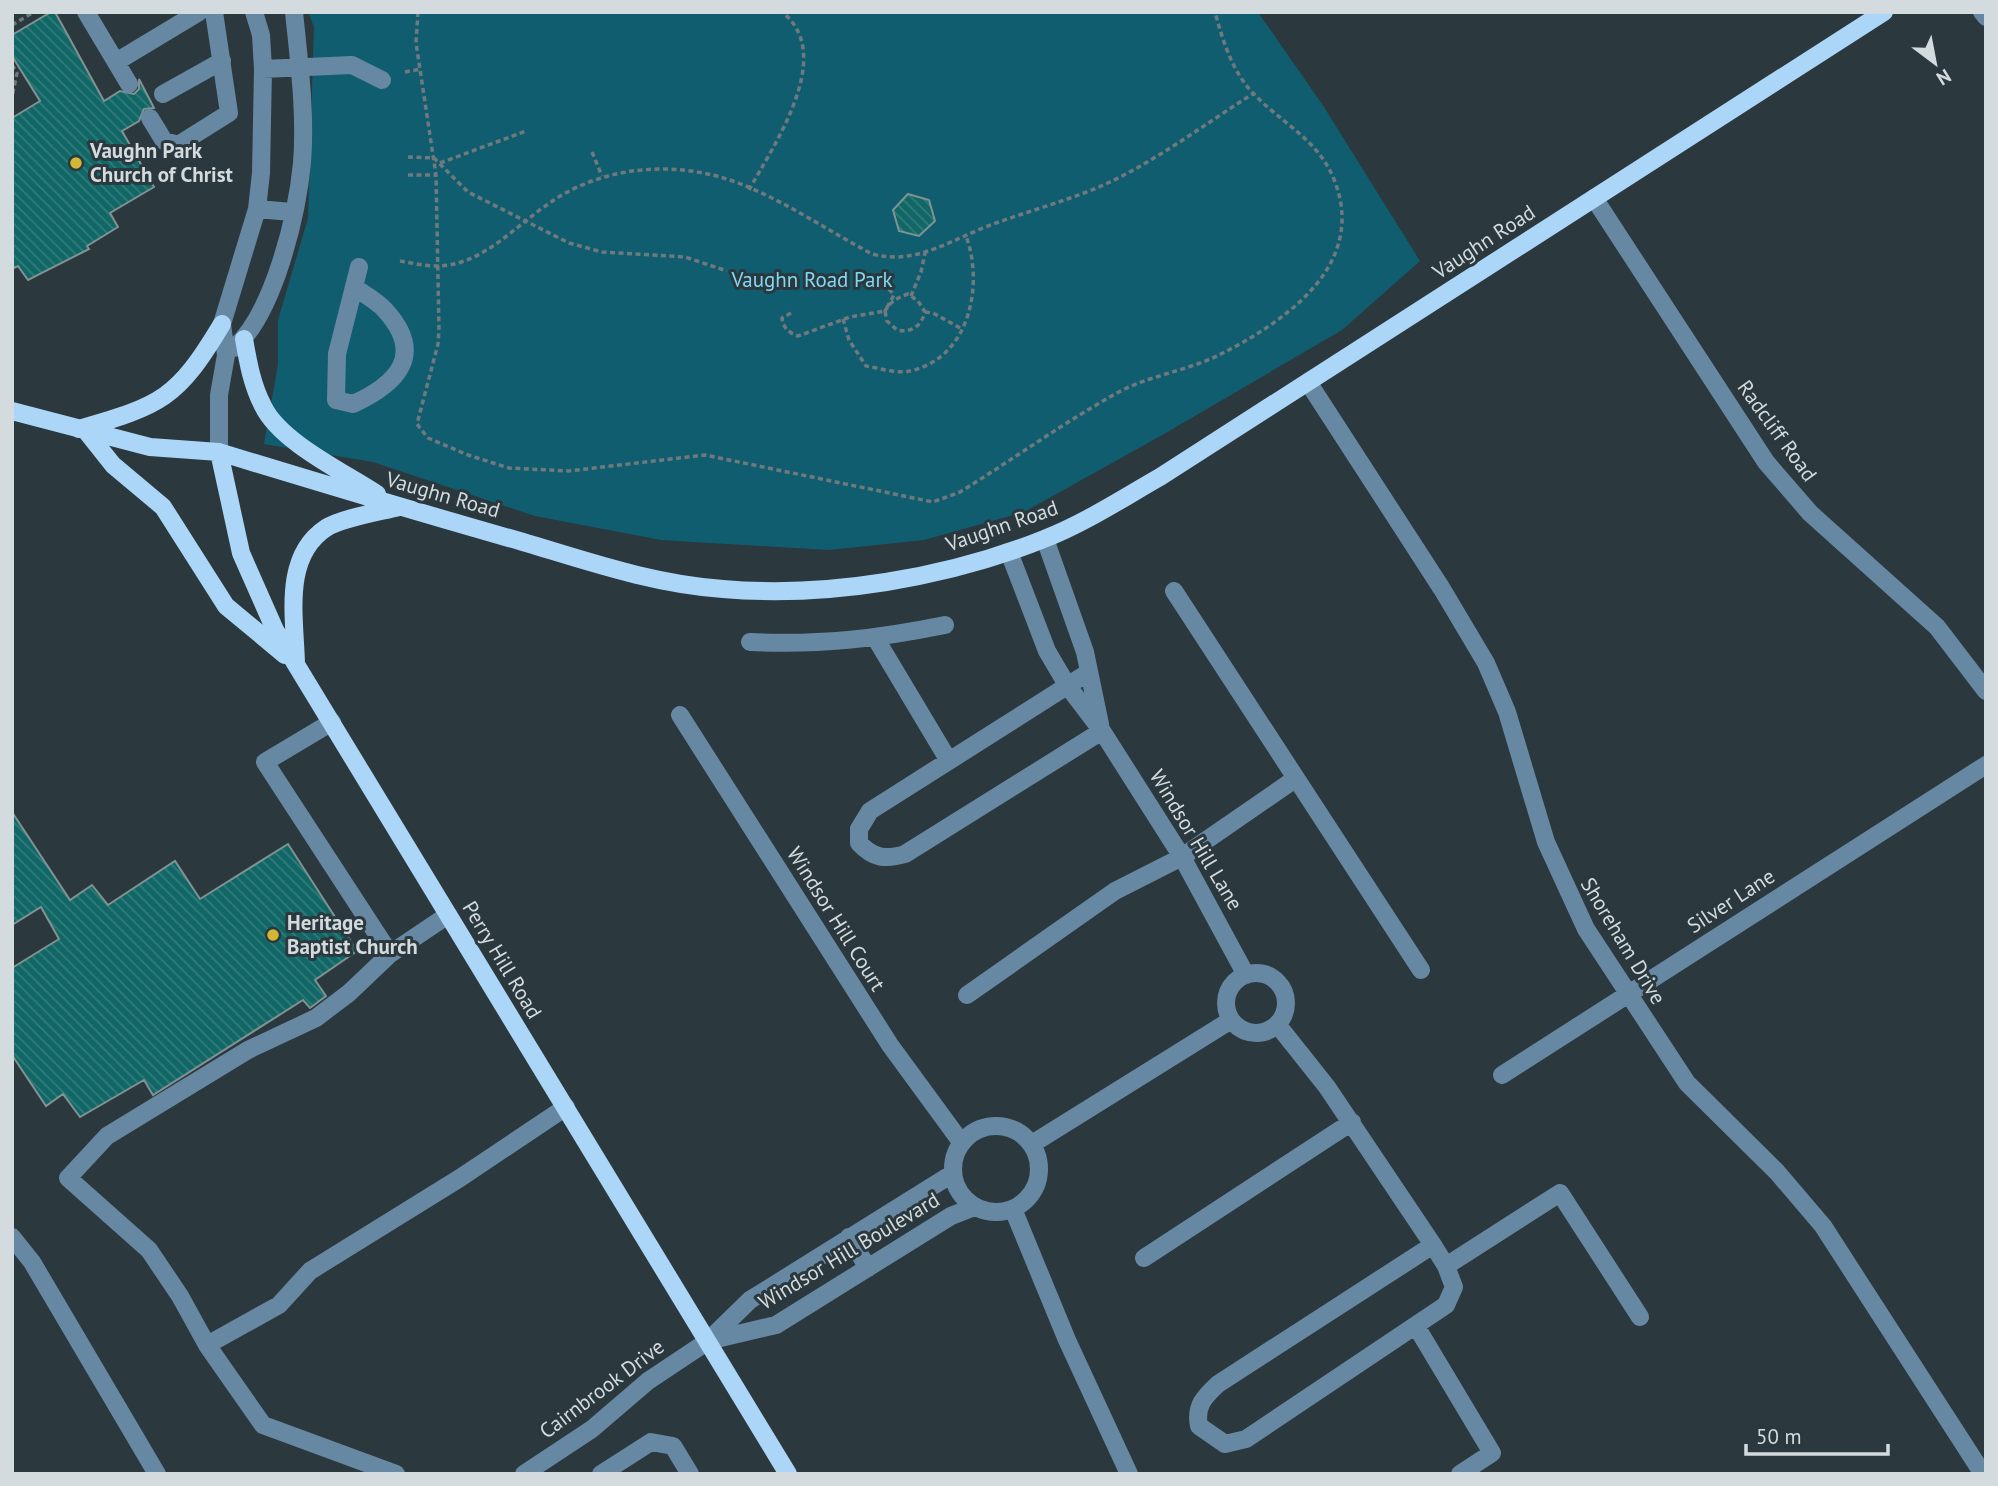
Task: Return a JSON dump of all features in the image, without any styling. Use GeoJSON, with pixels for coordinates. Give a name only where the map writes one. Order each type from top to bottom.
{"type":"FeatureCollection","features":[{"type":"Feature","properties":{"kind":"main road","name":"Vaughn Road"},"geometry":{"type":"LineString","coordinates":[[12,411],[150,447],[219,452],[633,576],[723,589],[769,591],[863,585],[953,568],[1045,539],[1160,477],[1884,12]]}},
{"type":"Feature","properties":{"kind":"main road"},"geometry":{"type":"LineString","coordinates":[[222,324],[189,376],[170,394],[139,412],[82,430],[113,465],[163,508],[226,606],[296,664]]}},
{"type":"Feature","properties":{"kind":"main road"},"geometry":{"type":"LineString","coordinates":[[244,339],[250,375],[259,398],[264,409],[288,436],[397,506]]}},
{"type":"Feature","properties":{"kind":"main road","name":"Perry Hill Road"},"geometry":{"type":"LineString","coordinates":[[219,452],[241,553],[264,610],[788,1474]]}},
{"type":"Feature","properties":{"kind":"main road"},"geometry":{"type":"LineString","coordinates":[[296,664],[295,568],[307,546],[327,527],[397,506]]}},
{"type":"Feature","properties":{"kind":"street"},"geometry":{"type":"LineString","coordinates":[[116,62],[199,12]]}},
{"type":"Feature","properties":{"kind":"street"},"geometry":{"type":"LineString","coordinates":[[150,118],[164,141],[178,145],[229,113],[214,12]]}},
{"type":"Feature","properties":{"kind":"street"},"geometry":{"type":"LineString","coordinates":[[219,452],[219,395],[226,355],[222,324],[257,209],[264,126],[261,35],[254,12]]}},
{"type":"Feature","properties":{"kind":"street"},"geometry":{"type":"LineString","coordinates":[[226,355],[244,339],[269,295],[292,212],[302,163],[300,68],[294,12]]}},
{"type":"Feature","properties":{"kind":"street"},"geometry":{"type":"LineString","coordinates":[[1982,12],[1986,17]]}},
{"type":"Feature","properties":{"kind":"street"},"geometry":{"type":"LineString","coordinates":[[91,14],[129,84]]}},
{"type":"Feature","properties":{"kind":"street"},"geometry":{"type":"LineString","coordinates":[[163,94],[222,61]]}},
{"type":"Feature","properties":{"kind":"street"},"geometry":{"type":"LineString","coordinates":[[263,69],[352,65],[382,80]]}},
{"type":"Feature","properties":{"kind":"street","name":"Radcliff Road"},"geometry":{"type":"LineString","coordinates":[[1594,198],[1766,462],[1810,513],[1937,627],[1986,691]]}},
{"type":"Feature","properties":{"kind":"street"},"geometry":{"type":"LineString","coordinates":[[257,209],[292,212]]}},
{"type":"Feature","properties":{"kind":"street"},"geometry":{"type":"LineString","coordinates":[[354,287],[385,310],[405,351],[401,373],[382,391],[353,404],[336,400],[337,354],[359,267]]}},
{"type":"Feature","properties":{"kind":"street","name":"Shoreham Drive"},"geometry":{"type":"LineString","coordinates":[[1308,382],[1442,589],[1486,663],[1507,712],[1546,842],[1564,888],[1586,929],[1687,1083],[1777,1172],[1823,1226],[1983,1474]]}},
{"type":"Feature","properties":{"kind":"street","name":"Windsor Hill Lane"},"geometry":{"type":"LineString","coordinates":[[1045,539],[1089,672],[1102,731]]}},
{"type":"Feature","properties":{"kind":"street","name":"Windsor Hill Lane"},"geometry":{"type":"LineString","coordinates":[[1009,552],[1046,651],[1067,685],[1102,731],[1182,857],[1246,975]]}},
{"type":"Feature","properties":{"kind":"street"},"geometry":{"type":"LineString","coordinates":[[1174,591],[1421,970]]}},
{"type":"Feature","properties":{"kind":"street"},"geometry":{"type":"LineString","coordinates":[[750,642],[811,645],[876,639],[945,625]]}},
{"type":"Feature","properties":{"kind":"street"},"geometry":{"type":"LineString","coordinates":[[876,639],[948,761]]}},
{"type":"Feature","properties":{"kind":"street"},"geometry":{"type":"LineString","coordinates":[[1089,672],[870,811],[859,829],[859,843],[869,854],[888,859],[905,854],[1102,731]]}},
{"type":"Feature","properties":{"kind":"street","name":"Windsor Hill Court"},"geometry":{"type":"LineString","coordinates":[[680,715],[890,1045],[961,1142]]}},
{"type":"Feature","properties":{"kind":"street"},"geometry":{"type":"LineString","coordinates":[[332,722],[265,762],[390,954]]}},
{"type":"Feature","properties":{"kind":"street","name":"Silver Lane"},"geometry":{"type":"LineString","coordinates":[[1502,1075],[1986,765]]}},
{"type":"Feature","properties":{"kind":"street"},"geometry":{"type":"LineString","coordinates":[[967,995],[1115,891],[1182,857],[1295,779]]}},
{"type":"Feature","properties":{"kind":"street"},"geometry":{"type":"LineString","coordinates":[[396,1474],[263,1425],[206,1345],[180,1296],[149,1250],[68,1178],[107,1136],[248,1050],[316,1018],[349,993],[390,954],[448,915]]}},
{"type":"Feature","properties":{"kind":"street"},"geometry":{"type":"LineString","coordinates":[[1262,974],[1280,984],[1286,1005],[1277,1024],[1258,1033],[1238,1027],[1231,1020],[1226,998],[1236,980],[1246,975],[1262,974]]}},
{"type":"Feature","properties":{"kind":"street"},"geometry":{"type":"LineString","coordinates":[[1032,1144],[1231,1020]]}},
{"type":"Feature","properties":{"kind":"street"},"geometry":{"type":"LineString","coordinates":[[1277,1024],[1352,1122],[1433,1245],[1446,1266],[1454,1287],[1446,1305],[1246,1438],[1225,1444],[1199,1426],[1197,1414],[1202,1398],[1218,1384],[1433,1245]]}},
{"type":"Feature","properties":{"kind":"street"},"geometry":{"type":"LineString","coordinates":[[206,1345],[279,1305],[310,1271],[566,1107]]}},
{"type":"Feature","properties":{"kind":"street"},"geometry":{"type":"LineString","coordinates":[[1144,1258],[1352,1122]]}},
{"type":"Feature","properties":{"kind":"street"},"geometry":{"type":"LineString","coordinates":[[961,1142],[972,1132],[992,1125],[1007,1126],[1021,1133],[1032,1144],[1039,1164],[1039,1179],[1032,1193],[1013,1209],[1067,1340],[1129,1474]]}},
{"type":"Feature","properties":{"kind":"street","name":"Windsor Hill Boulevard"},"geometry":{"type":"LineString","coordinates":[[961,1142],[953,1159],[952,1174],[956,1189],[974,1207],[991,1213],[1013,1209]]}},
{"type":"Feature","properties":{"kind":"street","name":"Windsor Hill Boulevard"},"geometry":{"type":"LineString","coordinates":[[708,1341],[750,1300],[952,1174]]}},
{"type":"Feature","properties":{"kind":"street"},"geometry":{"type":"LineString","coordinates":[[1446,1266],[1559,1193],[1640,1317]]}},
{"type":"Feature","properties":{"kind":"street","name":"Windsor Hill Boulevard"},"geometry":{"type":"LineString","coordinates":[[708,1341],[776,1325],[951,1216],[974,1207]]}},
{"type":"Feature","properties":{"kind":"street"},"geometry":{"type":"LineString","coordinates":[[12,1237],[32,1262],[157,1474]]}},
{"type":"Feature","properties":{"kind":"street"},"geometry":{"type":"LineString","coordinates":[[849,1237],[868,1269]]}},
{"type":"Feature","properties":{"kind":"street"},"geometry":{"type":"LineString","coordinates":[[1416,1325],[1492,1453],[1460,1474]]}},
{"type":"Feature","properties":{"kind":"street","name":"Cairnbrook Drive"},"geometry":{"type":"LineString","coordinates":[[524,1474],[592,1429],[648,1381],[708,1341]]}},
{"type":"Feature","properties":{"kind":"street"},"geometry":{"type":"LineString","coordinates":[[601,1474],[651,1442],[673,1446],[690,1474]]}},
{"type":"Feature","properties":{"kind":"path"},"geometry":{"type":"LineString","coordinates":[[12,25],[34,12]]}},
{"type":"Feature","properties":{"kind":"path"},"geometry":{"type":"LineString","coordinates":[[418,12],[416,43],[436,175],[438,344],[416,424],[428,438],[509,468],[569,471],[705,455],[933,502],[960,492],[1119,391],[1215,356],[1289,312],[1315,288],[1341,238],[1342,209],[1336,185],[1326,160],[1305,136],[1254,93],[1229,55],[1215,12]]}},
{"type":"Feature","properties":{"kind":"path"},"geometry":{"type":"LineString","coordinates":[[749,190],[790,116],[802,77],[804,60],[800,38],[782,12]]}},
{"type":"Feature","properties":{"kind":"path"},"geometry":{"type":"LineString","coordinates":[[12,65],[17,73],[12,97]]}},
{"type":"Feature","properties":{"kind":"path"},"geometry":{"type":"LineString","coordinates":[[405,72],[421,69]]}},
{"type":"Feature","properties":{"kind":"path"},"geometry":{"type":"LineString","coordinates":[[400,261],[438,266],[462,262],[488,250],[553,200],[602,176],[628,170],[667,170],[719,177],[872,254],[887,258],[925,253],[1109,182],[1254,93]]}},
{"type":"Feature","properties":{"kind":"path"},"geometry":{"type":"LineString","coordinates":[[440,163],[526,131]]}},
{"type":"Feature","properties":{"kind":"path"},"geometry":{"type":"LineString","coordinates":[[592,152],[602,176]]}},
{"type":"Feature","properties":{"kind":"path"},"geometry":{"type":"LineString","coordinates":[[408,157],[434,158],[468,192],[569,243],[602,252],[685,257],[727,271]]}},
{"type":"Feature","properties":{"kind":"path"},"geometry":{"type":"LineString","coordinates":[[408,175],[436,175]]}},
{"type":"Feature","properties":{"kind":"path"},"geometry":{"type":"LineString","coordinates":[[843,319],[861,362],[866,366],[902,371],[918,368],[938,356],[961,329],[975,289],[973,259],[966,236]]}},
{"type":"Feature","properties":{"kind":"path"},"geometry":{"type":"LineString","coordinates":[[911,296],[925,253]]}},
{"type":"Feature","properties":{"kind":"path"},"geometry":{"type":"LineString","coordinates":[[878,286],[892,290],[893,300]]}},
{"type":"Feature","properties":{"kind":"path"},"geometry":{"type":"LineString","coordinates":[[791,313],[782,318],[782,323],[790,334],[798,336],[843,319],[885,311],[893,300],[911,296],[925,312]]}},
{"type":"Feature","properties":{"kind":"path"},"geometry":{"type":"LineString","coordinates":[[885,311],[891,326],[904,331],[916,328],[925,312]]}},
{"type":"Feature","properties":{"kind":"path"},"geometry":{"type":"LineString","coordinates":[[925,312],[933,313],[961,329]]}},
{"type":"Feature","properties":{"kind":"green space","name":"Vaughn Road Park"},"geometry":{"type":"Polygon","coordinates":[[[308,12],[1258,12],[1324,107],[1420,261],[1342,330],[1024,512],[924,540],[829,550],[661,540],[535,516],[373,462],[264,444],[278,364],[278,320],[308,218],[314,27],[308,12]]]}},
{"type":"Feature","properties":{"kind":"building","name":"Vaughn Park Church of Christ"},"geometry":{"type":"Polygon","coordinates":[[[55,12],[104,101],[120,91],[134,94],[139,89],[139,79],[154,108],[144,109],[139,121],[122,131],[154,187],[110,213],[118,227],[87,246],[89,249],[28,280],[18,266],[12,269],[12,118],[40,101],[12,56],[12,35],[55,12]]]}},
{"type":"Feature","properties":{"kind":"building"},"geometry":{"type":"Polygon","coordinates":[[[908,194],[929,200],[935,221],[919,236],[899,231],[893,210],[908,194]]]}},
{"type":"Feature","properties":{"kind":"building","name":"Heritage Baptist Church"},"geometry":{"type":"Polygon","coordinates":[[[12,812],[70,900],[92,885],[108,905],[175,861],[200,899],[288,844],[357,951],[315,980],[326,996],[310,1008],[303,1000],[153,1095],[144,1080],[80,1117],[63,1094],[46,1106],[12,1055],[12,968],[59,939],[41,907],[12,925],[12,812]]]}},
{"type":"Feature","properties":{"kind":"place","name":"Vaughn Park Church of Christ"},"geometry":{"type":"Point","coordinates":[76,163]}},
{"type":"Feature","properties":{"kind":"place","name":"Heritage Baptist Church"},"geometry":{"type":"Point","coordinates":[273,935]}}]}
